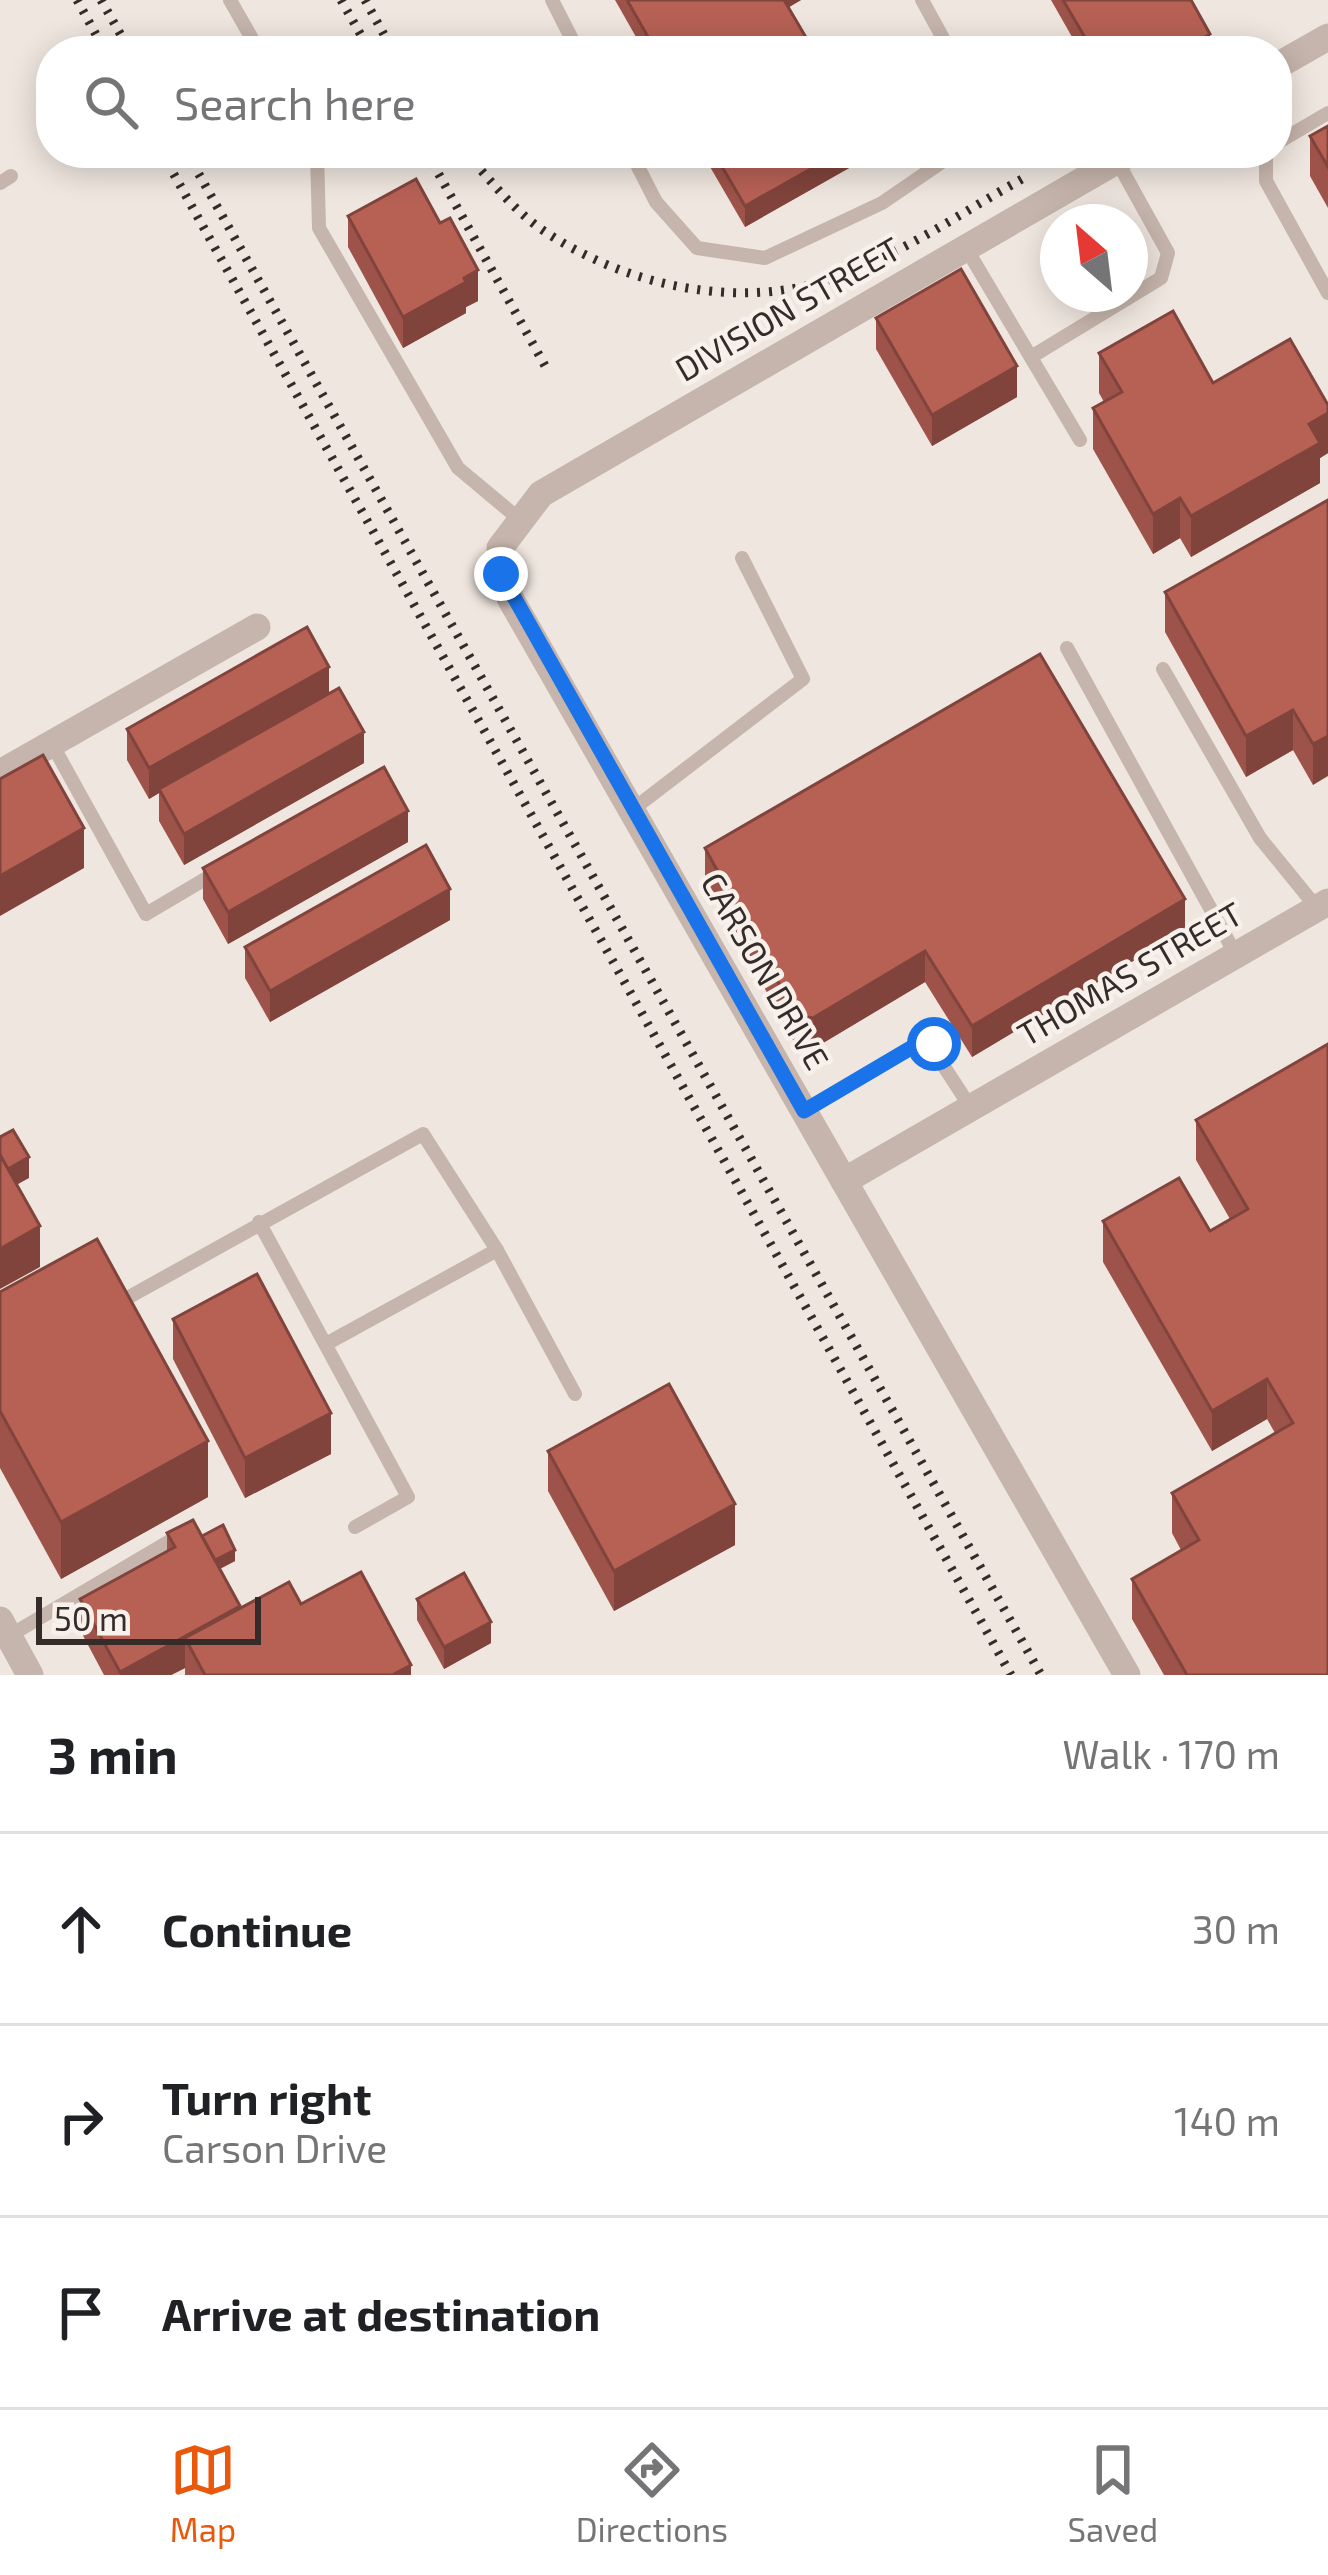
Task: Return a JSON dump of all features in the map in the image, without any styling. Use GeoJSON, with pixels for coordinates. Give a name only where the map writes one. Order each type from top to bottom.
{"type":"FeatureCollection","features":[{"type":"Feature","properties":{"kind":"street"},"geometry":{"type":"LineString","coordinates":[[1292,57],[1328,37]]}},
{"type":"Feature","properties":{"kind":"street","name":"DIVISION STREET"},"geometry":{"type":"LineString","coordinates":[[500,548],[541,494],[1105,168]]}},
{"type":"Feature","properties":{"kind":"street","name":"CARSON DRIVE"},"geometry":{"type":"LineString","coordinates":[[500,548],[510,598],[1126,1675]]}},
{"type":"Feature","properties":{"kind":"street"},"geometry":{"type":"LineString","coordinates":[[0,773],[257,627]]}},
{"type":"Feature","properties":{"kind":"street","name":"THOMAS STREET"},"geometry":{"type":"LineString","coordinates":[[844,1181],[1323,905]]}},
{"type":"Feature","properties":{"kind":"street"},"geometry":{"type":"LineString","coordinates":[[4,1628],[30,1675]]}},
{"type":"Feature","properties":{"kind":"lane"},"geometry":{"type":"LineString","coordinates":[[230,0],[250,36]]}},
{"type":"Feature","properties":{"kind":"lane"},"geometry":{"type":"LineString","coordinates":[[552,0],[570,36]]}},
{"type":"Feature","properties":{"kind":"lane"},"geometry":{"type":"LineString","coordinates":[[922,0],[942,36]]}},
{"type":"Feature","properties":{"kind":"lane"},"geometry":{"type":"LineString","coordinates":[[1292,134],[1328,113]]}},
{"type":"Feature","properties":{"kind":"lane"},"geometry":{"type":"LineString","coordinates":[[317,168],[319,228],[458,468],[519,519]]}},
{"type":"Feature","properties":{"kind":"lane"},"geometry":{"type":"LineString","coordinates":[[639,168],[656,202],[697,248],[765,258],[882,203],[933,168]]}},
{"type":"Feature","properties":{"kind":"lane"},"geometry":{"type":"LineString","coordinates":[[1031,357],[1161,278],[1168,253],[1129,168]]}},
{"type":"Feature","properties":{"kind":"lane"},"geometry":{"type":"LineString","coordinates":[[1266,168],[1266,181],[1328,293]]}},
{"type":"Feature","properties":{"kind":"lane"},"geometry":{"type":"LineString","coordinates":[[966,248],[1080,440]]}},
{"type":"Feature","properties":{"kind":"lane"},"geometry":{"type":"LineString","coordinates":[[632,810],[803,679],[742,558]]}},
{"type":"Feature","properties":{"kind":"lane"},"geometry":{"type":"LineString","coordinates":[[1067,648],[1236,955]]}},
{"type":"Feature","properties":{"kind":"lane"},"geometry":{"type":"LineString","coordinates":[[1163,669],[1260,838],[1323,905]]}},
{"type":"Feature","properties":{"kind":"lane"},"geometry":{"type":"LineString","coordinates":[[52,744],[146,914],[226,866]]}},
{"type":"Feature","properties":{"kind":"lane"},"geometry":{"type":"LineString","coordinates":[[804,1111],[926,1039],[971,1108]]}},
{"type":"Feature","properties":{"kind":"lane"},"geometry":{"type":"LineString","coordinates":[[120,1301],[424,1134],[497,1250],[575,1394]]}},
{"type":"Feature","properties":{"kind":"lane"},"geometry":{"type":"LineString","coordinates":[[259,1222],[408,1497],[355,1527]]}},
{"type":"Feature","properties":{"kind":"lane"},"geometry":{"type":"LineString","coordinates":[[326,1344],[497,1250]]}},
{"type":"Feature","properties":{"kind":"lane"},"geometry":{"type":"LineString","coordinates":[[111,1286],[130,1318]]}},
{"type":"Feature","properties":{"kind":"lane"},"geometry":{"type":"LineString","coordinates":[[4,1628],[194,1527]]}},
{"type":"Feature","properties":{"kind":"building"},"geometry":{"type":"Polygon","coordinates":[[[627,0],[784,0],[805,36],[647,36],[627,0]]]}},
{"type":"Feature","properties":{"kind":"building"},"geometry":{"type":"Polygon","coordinates":[[[1063,0],[1191,0],[1210,34],[1207,36],[1084,36],[1063,0]]]}},
{"type":"Feature","properties":{"kind":"building"},"geometry":{"type":"Polygon","coordinates":[[[1328,126],[1328,167],[1310,136],[1328,126]]]}},
{"type":"Feature","properties":{"kind":"building"},"geometry":{"type":"Polygon","coordinates":[[[723,168],[812,168],[745,206],[723,168]]]}},
{"type":"Feature","properties":{"kind":"building"},"geometry":{"type":"Polygon","coordinates":[[[416,179],[440,223],[450,218],[478,270],[464,278],[466,282],[403,317],[348,216],[416,179]]]}},
{"type":"Feature","properties":{"kind":"building"},"geometry":{"type":"Polygon","coordinates":[[[961,269],[1017,366],[932,415],[876,318],[961,269]]]}},
{"type":"Feature","properties":{"kind":"building"},"geometry":{"type":"Polygon","coordinates":[[[1173,311],[1213,383],[1290,339],[1328,405],[1328,413],[1309,424],[1320,443],[1191,516],[1180,498],[1153,514],[1093,408],[1122,392],[1099,353],[1173,311]]]}},
{"type":"Feature","properties":{"kind":"building"},"geometry":{"type":"Polygon","coordinates":[[[1328,500],[1328,736],[1313,744],[1293,710],[1246,736],[1165,592],[1328,500]]]}},
{"type":"Feature","properties":{"kind":"building"},"geometry":{"type":"Polygon","coordinates":[[[307,627],[329,667],[149,768],[127,729],[307,627]]]}},
{"type":"Feature","properties":{"kind":"building"},"geometry":{"type":"Polygon","coordinates":[[[1040,654],[1185,899],[972,1026],[925,951],[813,1018],[796,1015],[705,848],[1040,654]]]}},
{"type":"Feature","properties":{"kind":"building"},"geometry":{"type":"Polygon","coordinates":[[[339,688],[364,732],[184,834],[159,789],[339,688]]]}},
{"type":"Feature","properties":{"kind":"building"},"geometry":{"type":"Polygon","coordinates":[[[43,755],[84,828],[0,876],[0,779],[43,755]]]}},
{"type":"Feature","properties":{"kind":"building"},"geometry":{"type":"Polygon","coordinates":[[[384,767],[408,811],[228,912],[203,868],[384,767]]]}},
{"type":"Feature","properties":{"kind":"building"},"geometry":{"type":"Polygon","coordinates":[[[426,845],[450,889],[270,991],[245,947],[426,845]]]}},
{"type":"Feature","properties":{"kind":"building"},"geometry":{"type":"Polygon","coordinates":[[[1328,1044],[1328,1675],[1187,1675],[1132,1579],[1199,1540],[1172,1493],[1293,1423],[1267,1379],[1212,1411],[1103,1221],[1179,1178],[1210,1231],[1248,1209],[1196,1120],[1328,1044]]]}},
{"type":"Feature","properties":{"kind":"building"},"geometry":{"type":"Polygon","coordinates":[[[13,1130],[29,1157],[8,1169],[0,1155],[0,1137],[13,1130]]]}},
{"type":"Feature","properties":{"kind":"building"},"geometry":{"type":"Polygon","coordinates":[[[0,1155],[40,1226],[0,1249],[0,1155]]]}},
{"type":"Feature","properties":{"kind":"building"},"geometry":{"type":"Polygon","coordinates":[[[97,1239],[208,1441],[61,1522],[0,1411],[0,1292],[97,1239]]]}},
{"type":"Feature","properties":{"kind":"building"},"geometry":{"type":"Polygon","coordinates":[[[257,1274],[331,1413],[245,1458],[173,1319],[257,1274]]]}},
{"type":"Feature","properties":{"kind":"building"},"geometry":{"type":"Polygon","coordinates":[[[669,1384],[735,1504],[614,1571],[548,1451],[669,1384]]]}},
{"type":"Feature","properties":{"kind":"building"},"geometry":{"type":"Polygon","coordinates":[[[193,1520],[240,1606],[120,1672],[80,1599],[175,1547],[167,1533],[193,1520]]]}},
{"type":"Feature","properties":{"kind":"building"},"geometry":{"type":"Polygon","coordinates":[[[223,1525],[235,1550],[215,1560],[202,1536],[223,1525]]]}},
{"type":"Feature","properties":{"kind":"building"},"geometry":{"type":"Polygon","coordinates":[[[361,1572],[411,1665],[392,1675],[205,1675],[185,1638],[289,1582],[301,1604],[361,1572]]]}},
{"type":"Feature","properties":{"kind":"building"},"geometry":{"type":"Polygon","coordinates":[[[464,1573],[491,1622],[444,1647],[417,1599],[464,1573]]]}},
{"type":"Feature","properties":{"kind":"railway"},"geometry":{"type":"LineString","coordinates":[[77,0],[97,36]]}},
{"type":"Feature","properties":{"kind":"railway"},"geometry":{"type":"LineString","coordinates":[[101,0],[121,36]]}},
{"type":"Feature","properties":{"kind":"railway"},"geometry":{"type":"LineString","coordinates":[[341,0],[361,36]]}},
{"type":"Feature","properties":{"kind":"railway"},"geometry":{"type":"LineString","coordinates":[[365,0],[385,36]]}},
{"type":"Feature","properties":{"kind":"railway"},"geometry":{"type":"LineString","coordinates":[[170,168],[1011,1675]]}},
{"type":"Feature","properties":{"kind":"railway"},"geometry":{"type":"LineString","coordinates":[[195,168],[1041,1675]]}},
{"type":"Feature","properties":{"kind":"railway"},"geometry":{"type":"LineString","coordinates":[[435,168],[549,373]]}},
{"type":"Feature","properties":{"kind":"railway"},"geometry":{"type":"LineString","coordinates":[[479,168],[523,214],[576,250],[647,279],[722,292],[798,288],[859,269],[1022,179]]}},
{"type":"Feature","properties":{"kind":"route"},"geometry":{"type":"LineString","coordinates":[[501,574],[510,598],[804,1111],[926,1039],[934,1044]]}}]}
